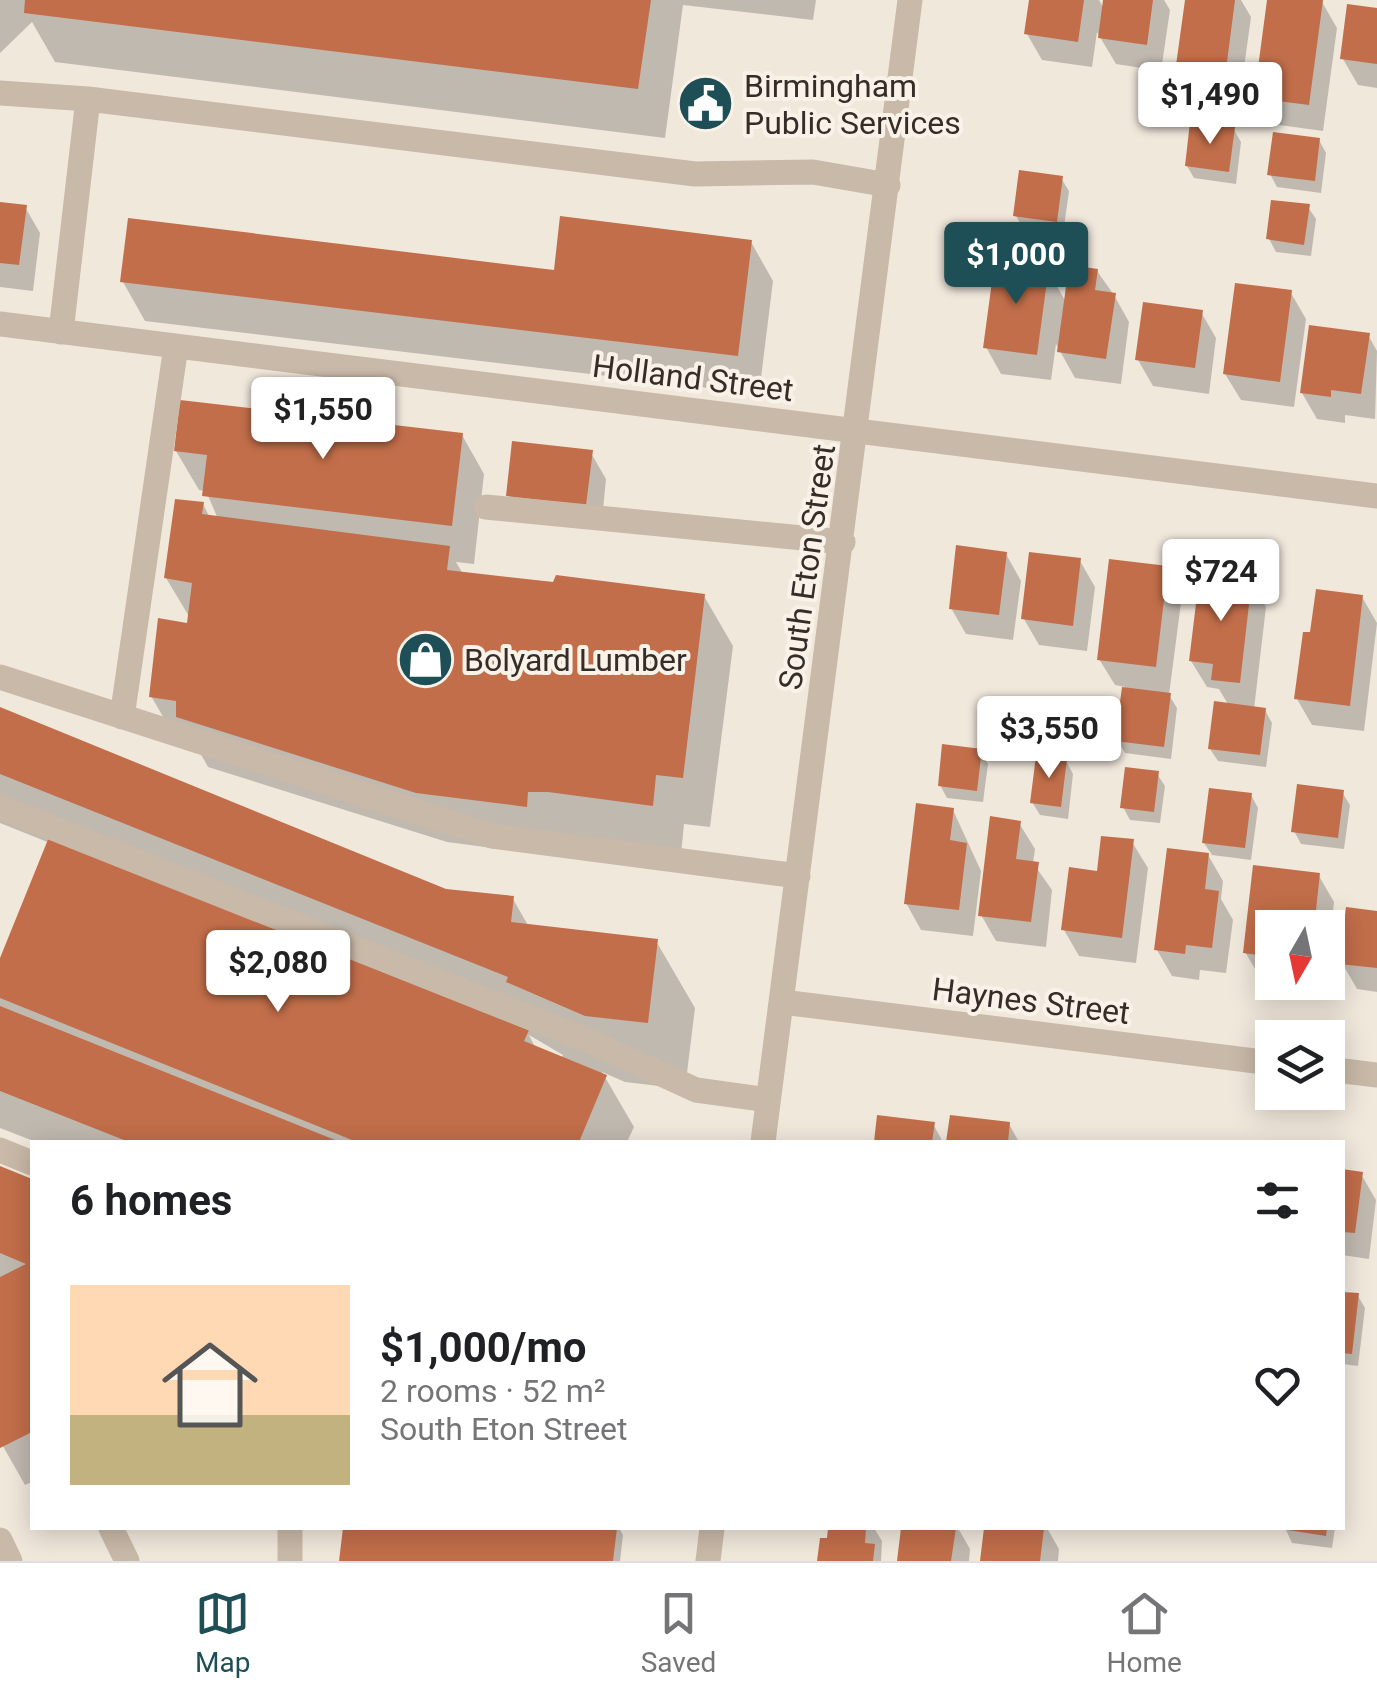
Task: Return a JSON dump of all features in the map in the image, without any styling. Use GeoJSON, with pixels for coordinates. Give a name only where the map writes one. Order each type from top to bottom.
{"type":"FeatureCollection","features":[{"type":"Feature","properties":{"kind":"street","name":"South Eton Street"},"geometry":{"type":"LineString","coordinates":[[763,1140],[858,432],[910,0]]}},
{"type":"Feature","properties":{"kind":"street"},"geometry":{"type":"LineString","coordinates":[[0,93],[88,100],[695,174],[814,172],[888,185]]}},
{"type":"Feature","properties":{"kind":"street"},"geometry":{"type":"LineString","coordinates":[[61,332],[88,100]]}},
{"type":"Feature","properties":{"kind":"street","name":"Holland Street"},"geometry":{"type":"LineString","coordinates":[[0,324],[1377,496]]}},
{"type":"Feature","properties":{"kind":"street"},"geometry":{"type":"LineString","coordinates":[[122,717],[176,346]]}},
{"type":"Feature","properties":{"kind":"street"},"geometry":{"type":"LineString","coordinates":[[486,507],[843,542]]}},
{"type":"Feature","properties":{"kind":"street"},"geometry":{"type":"LineString","coordinates":[[0,677],[492,836],[798,876]]}},
{"type":"Feature","properties":{"kind":"street"},"geometry":{"type":"LineString","coordinates":[[0,806],[589,1040],[696,1090],[768,1100]]}},
{"type":"Feature","properties":{"kind":"street","name":"Haynes Street"},"geometry":{"type":"LineString","coordinates":[[782,1002],[1255,1060]]}},
{"type":"Feature","properties":{"kind":"street"},"geometry":{"type":"LineString","coordinates":[[1345,1071],[1377,1075]]}},
{"type":"Feature","properties":{"kind":"street"},"geometry":{"type":"LineString","coordinates":[[0,1150],[30,1162]]}},
{"type":"Feature","properties":{"kind":"street"},"geometry":{"type":"LineString","coordinates":[[112,1530],[128,1561]]}},
{"type":"Feature","properties":{"kind":"street"},"geometry":{"type":"LineString","coordinates":[[290,1530],[290,1561]]}},
{"type":"Feature","properties":{"kind":"street"},"geometry":{"type":"LineString","coordinates":[[708,1561],[712,1530]]}},
{"type":"Feature","properties":{"kind":"street"},"geometry":{"type":"LineString","coordinates":[[0,1540],[10,1561]]}},
{"type":"Feature","properties":{"kind":"building"},"geometry":{"type":"Polygon","coordinates":[[[25,0],[651,0],[638,89],[24,13],[25,0]]]}},
{"type":"Feature","properties":{"kind":"building"},"geometry":{"type":"Polygon","coordinates":[[[1029,0],[1084,0],[1078,42],[1024,34],[1029,0]]]}},
{"type":"Feature","properties":{"kind":"building"},"geometry":{"type":"Polygon","coordinates":[[[1103,0],[1153,0],[1147,45],[1098,38],[1103,0]]]}},
{"type":"Feature","properties":{"kind":"building"},"geometry":{"type":"Polygon","coordinates":[[[1185,0],[1235,0],[1223,93],[1173,87],[1185,0]]]}},
{"type":"Feature","properties":{"kind":"building"},"geometry":{"type":"Polygon","coordinates":[[[1267,0],[1323,0],[1309,105],[1254,98],[1267,0]]]}},
{"type":"Feature","properties":{"kind":"building"},"geometry":{"type":"Polygon","coordinates":[[[1347,4],[1377,8],[1377,64],[1340,59],[1347,4]]]}},
{"type":"Feature","properties":{"kind":"building"},"geometry":{"type":"Polygon","coordinates":[[[1190,122],[1235,127],[1229,172],[1185,166],[1190,122]]]}},
{"type":"Feature","properties":{"kind":"building"},"geometry":{"type":"Polygon","coordinates":[[[1273,132],[1320,138],[1315,181],[1267,175],[1273,132]]]}},
{"type":"Feature","properties":{"kind":"building"},"geometry":{"type":"Polygon","coordinates":[[[1019,170],[1063,176],[1057,222],[1013,216],[1019,170]]]}},
{"type":"Feature","properties":{"kind":"building"},"geometry":{"type":"Polygon","coordinates":[[[1271,200],[1310,204],[1304,245],[1266,239],[1271,200]]]}},
{"type":"Feature","properties":{"kind":"building"},"geometry":{"type":"Polygon","coordinates":[[[0,202],[27,205],[19,265],[0,263],[0,202]]]}},
{"type":"Feature","properties":{"kind":"building"},"geometry":{"type":"Polygon","coordinates":[[[560,216],[752,240],[738,356],[120,282],[128,218],[554,270],[560,216]]]}},
{"type":"Feature","properties":{"kind":"building"},"geometry":{"type":"Polygon","coordinates":[[[995,259],[1049,266],[1037,355],[983,348],[995,259]]]}},
{"type":"Feature","properties":{"kind":"building"},"geometry":{"type":"Polygon","coordinates":[[[1069,265],[1098,269],[1095,290],[1116,293],[1106,359],[1057,352],[1069,265]]]}},
{"type":"Feature","properties":{"kind":"building"},"geometry":{"type":"Polygon","coordinates":[[[1235,283],[1292,290],[1280,382],[1223,374],[1235,283]]]}},
{"type":"Feature","properties":{"kind":"building"},"geometry":{"type":"Polygon","coordinates":[[[1143,302],[1203,310],[1195,368],[1135,360],[1143,302]]]}},
{"type":"Feature","properties":{"kind":"building"},"geometry":{"type":"Polygon","coordinates":[[[1309,325],[1370,333],[1361,394],[1331,390],[1331,397],[1300,393],[1309,325]]]}},
{"type":"Feature","properties":{"kind":"building"},"geometry":{"type":"Polygon","coordinates":[[[180,400],[463,433],[452,526],[202,496],[207,455],[174,451],[180,400]]]}},
{"type":"Feature","properties":{"kind":"building"},"geometry":{"type":"Polygon","coordinates":[[[512,441],[593,450],[586,505],[506,496],[512,441]]]}},
{"type":"Feature","properties":{"kind":"building","name":"Bolyard Lumber"},"geometry":{"type":"Polygon","coordinates":[[[175,499],[204,502],[202,514],[450,546],[447,570],[553,582],[556,575],[705,594],[683,778],[656,775],[653,806],[528,792],[527,807],[416,793],[176,717],[176,701],[149,697],[158,618],[187,623],[192,583],[164,578],[175,499]]]}},
{"type":"Feature","properties":{"kind":"building"},"geometry":{"type":"Polygon","coordinates":[[[956,545],[1007,552],[999,615],[949,609],[956,545]]]}},
{"type":"Feature","properties":{"kind":"building"},"geometry":{"type":"Polygon","coordinates":[[[1029,552],[1081,558],[1073,626],[1021,619],[1029,552]]]}},
{"type":"Feature","properties":{"kind":"building"},"geometry":{"type":"Polygon","coordinates":[[[1109,559],[1168,566],[1156,667],[1097,660],[1109,559]]]}},
{"type":"Feature","properties":{"kind":"building"},"geometry":{"type":"Polygon","coordinates":[[[1200,571],[1252,578],[1240,683],[1211,680],[1213,664],[1189,661],[1200,571]]]}},
{"type":"Feature","properties":{"kind":"building"},"geometry":{"type":"Polygon","coordinates":[[[1316,589],[1363,595],[1350,706],[1294,699],[1303,632],[1310,632],[1316,589]]]}},
{"type":"Feature","properties":{"kind":"building"},"geometry":{"type":"Polygon","coordinates":[[[1122,687],[1171,693],[1164,747],[1115,741],[1122,687]]]}},
{"type":"Feature","properties":{"kind":"building"},"geometry":{"type":"Polygon","coordinates":[[[1214,701],[1266,708],[1260,755],[1208,749],[1214,701]]]}},
{"type":"Feature","properties":{"kind":"building"},"geometry":{"type":"Polygon","coordinates":[[[0,707],[446,889],[514,896],[511,922],[658,939],[648,1023],[585,1016],[506,982],[508,977],[0,774],[0,707]]]}},
{"type":"Feature","properties":{"kind":"building"},"geometry":{"type":"Polygon","coordinates":[[[942,744],[982,749],[977,791],[938,786],[942,744]]]}},
{"type":"Feature","properties":{"kind":"building"},"geometry":{"type":"Polygon","coordinates":[[[1036,756],[1067,759],[1061,807],[1030,803],[1036,756]]]}},
{"type":"Feature","properties":{"kind":"building"},"geometry":{"type":"Polygon","coordinates":[[[1125,767],[1159,771],[1154,812],[1120,808],[1125,767]]]}},
{"type":"Feature","properties":{"kind":"building"},"geometry":{"type":"Polygon","coordinates":[[[1297,784],[1344,790],[1338,838],[1291,832],[1297,784]]]}},
{"type":"Feature","properties":{"kind":"building"},"geometry":{"type":"Polygon","coordinates":[[[1209,788],[1252,793],[1245,848],[1202,843],[1209,788]]]}},
{"type":"Feature","properties":{"kind":"building"},"geometry":{"type":"Polygon","coordinates":[[[916,803],[954,808],[950,840],[967,843],[959,910],[904,904],[916,803]]]}},
{"type":"Feature","properties":{"kind":"building"},"geometry":{"type":"Polygon","coordinates":[[[990,816],[1021,821],[1016,859],[1039,862],[1031,922],[978,916],[990,816]]]}},
{"type":"Feature","properties":{"kind":"building"},"geometry":{"type":"Polygon","coordinates":[[[1101,836],[1134,839],[1122,938],[1061,930],[1069,867],[1097,871],[1101,836]]]}},
{"type":"Feature","properties":{"kind":"building"},"geometry":{"type":"Polygon","coordinates":[[[49,837],[529,1030],[524,1041],[607,1075],[580,1140],[352,1140],[0,998],[0,958],[49,837]]]}},
{"type":"Feature","properties":{"kind":"building"},"geometry":{"type":"Polygon","coordinates":[[[1167,848],[1209,853],[1205,889],[1219,891],[1212,948],[1186,945],[1185,954],[1154,950],[1167,848]]]}},
{"type":"Feature","properties":{"kind":"building"},"geometry":{"type":"Polygon","coordinates":[[[1253,865],[1320,873],[1316,910],[1255,910],[1255,955],[1243,953],[1253,865]]]}},
{"type":"Feature","properties":{"kind":"building"},"geometry":{"type":"Polygon","coordinates":[[[1346,907],[1377,911],[1377,968],[1345,965],[1346,907]]]}},
{"type":"Feature","properties":{"kind":"building"},"geometry":{"type":"Polygon","coordinates":[[[0,1006],[335,1140],[124,1140],[0,1091],[0,1006]]]}},
{"type":"Feature","properties":{"kind":"building"},"geometry":{"type":"Polygon","coordinates":[[[877,1115],[935,1122],[932,1140],[874,1140],[877,1115]]]}},
{"type":"Feature","properties":{"kind":"building"},"geometry":{"type":"Polygon","coordinates":[[[950,1115],[1010,1122],[1008,1140],[946,1140],[950,1115]]]}},
{"type":"Feature","properties":{"kind":"building"},"geometry":{"type":"Polygon","coordinates":[[[0,1166],[30,1178],[30,1433],[0,1448],[0,1277],[26,1264],[0,1253],[0,1166]]]}},
{"type":"Feature","properties":{"kind":"building"},"geometry":{"type":"Polygon","coordinates":[[[1345,1169],[1363,1172],[1355,1233],[1345,1232],[1345,1169]]]}},
{"type":"Feature","properties":{"kind":"building"},"geometry":{"type":"Polygon","coordinates":[[[1345,1292],[1359,1293],[1352,1354],[1345,1353],[1345,1292]]]}},
{"type":"Feature","properties":{"kind":"building"},"geometry":{"type":"Polygon","coordinates":[[[343,1530],[617,1530],[613,1561],[339,1561],[343,1530]]]}},
{"type":"Feature","properties":{"kind":"building"},"geometry":{"type":"Polygon","coordinates":[[[828,1530],[866,1530],[865,1543],[875,1544],[873,1561],[817,1561],[820,1538],[827,1538],[828,1530]]]}},
{"type":"Feature","properties":{"kind":"building"},"geometry":{"type":"Polygon","coordinates":[[[901,1530],[956,1530],[951,1561],[897,1561],[901,1530]]]}},
{"type":"Feature","properties":{"kind":"building"},"geometry":{"type":"Polygon","coordinates":[[[984,1530],[1044,1530],[1040,1561],[980,1561],[984,1530]]]}},
{"type":"Feature","properties":{"kind":"building"},"geometry":{"type":"Polygon","coordinates":[[[1288,1530],[1327,1530],[1326,1536],[1288,1530]]]}},
{"type":"Feature","properties":{"kind":"place","name":"Birmingham Public Services"},"geometry":{"type":"Point","coordinates":[705,104]}},
{"type":"Feature","properties":{"kind":"place","name":"Bolyard Lumber"},"geometry":{"type":"Point","coordinates":[425,660]}}]}
